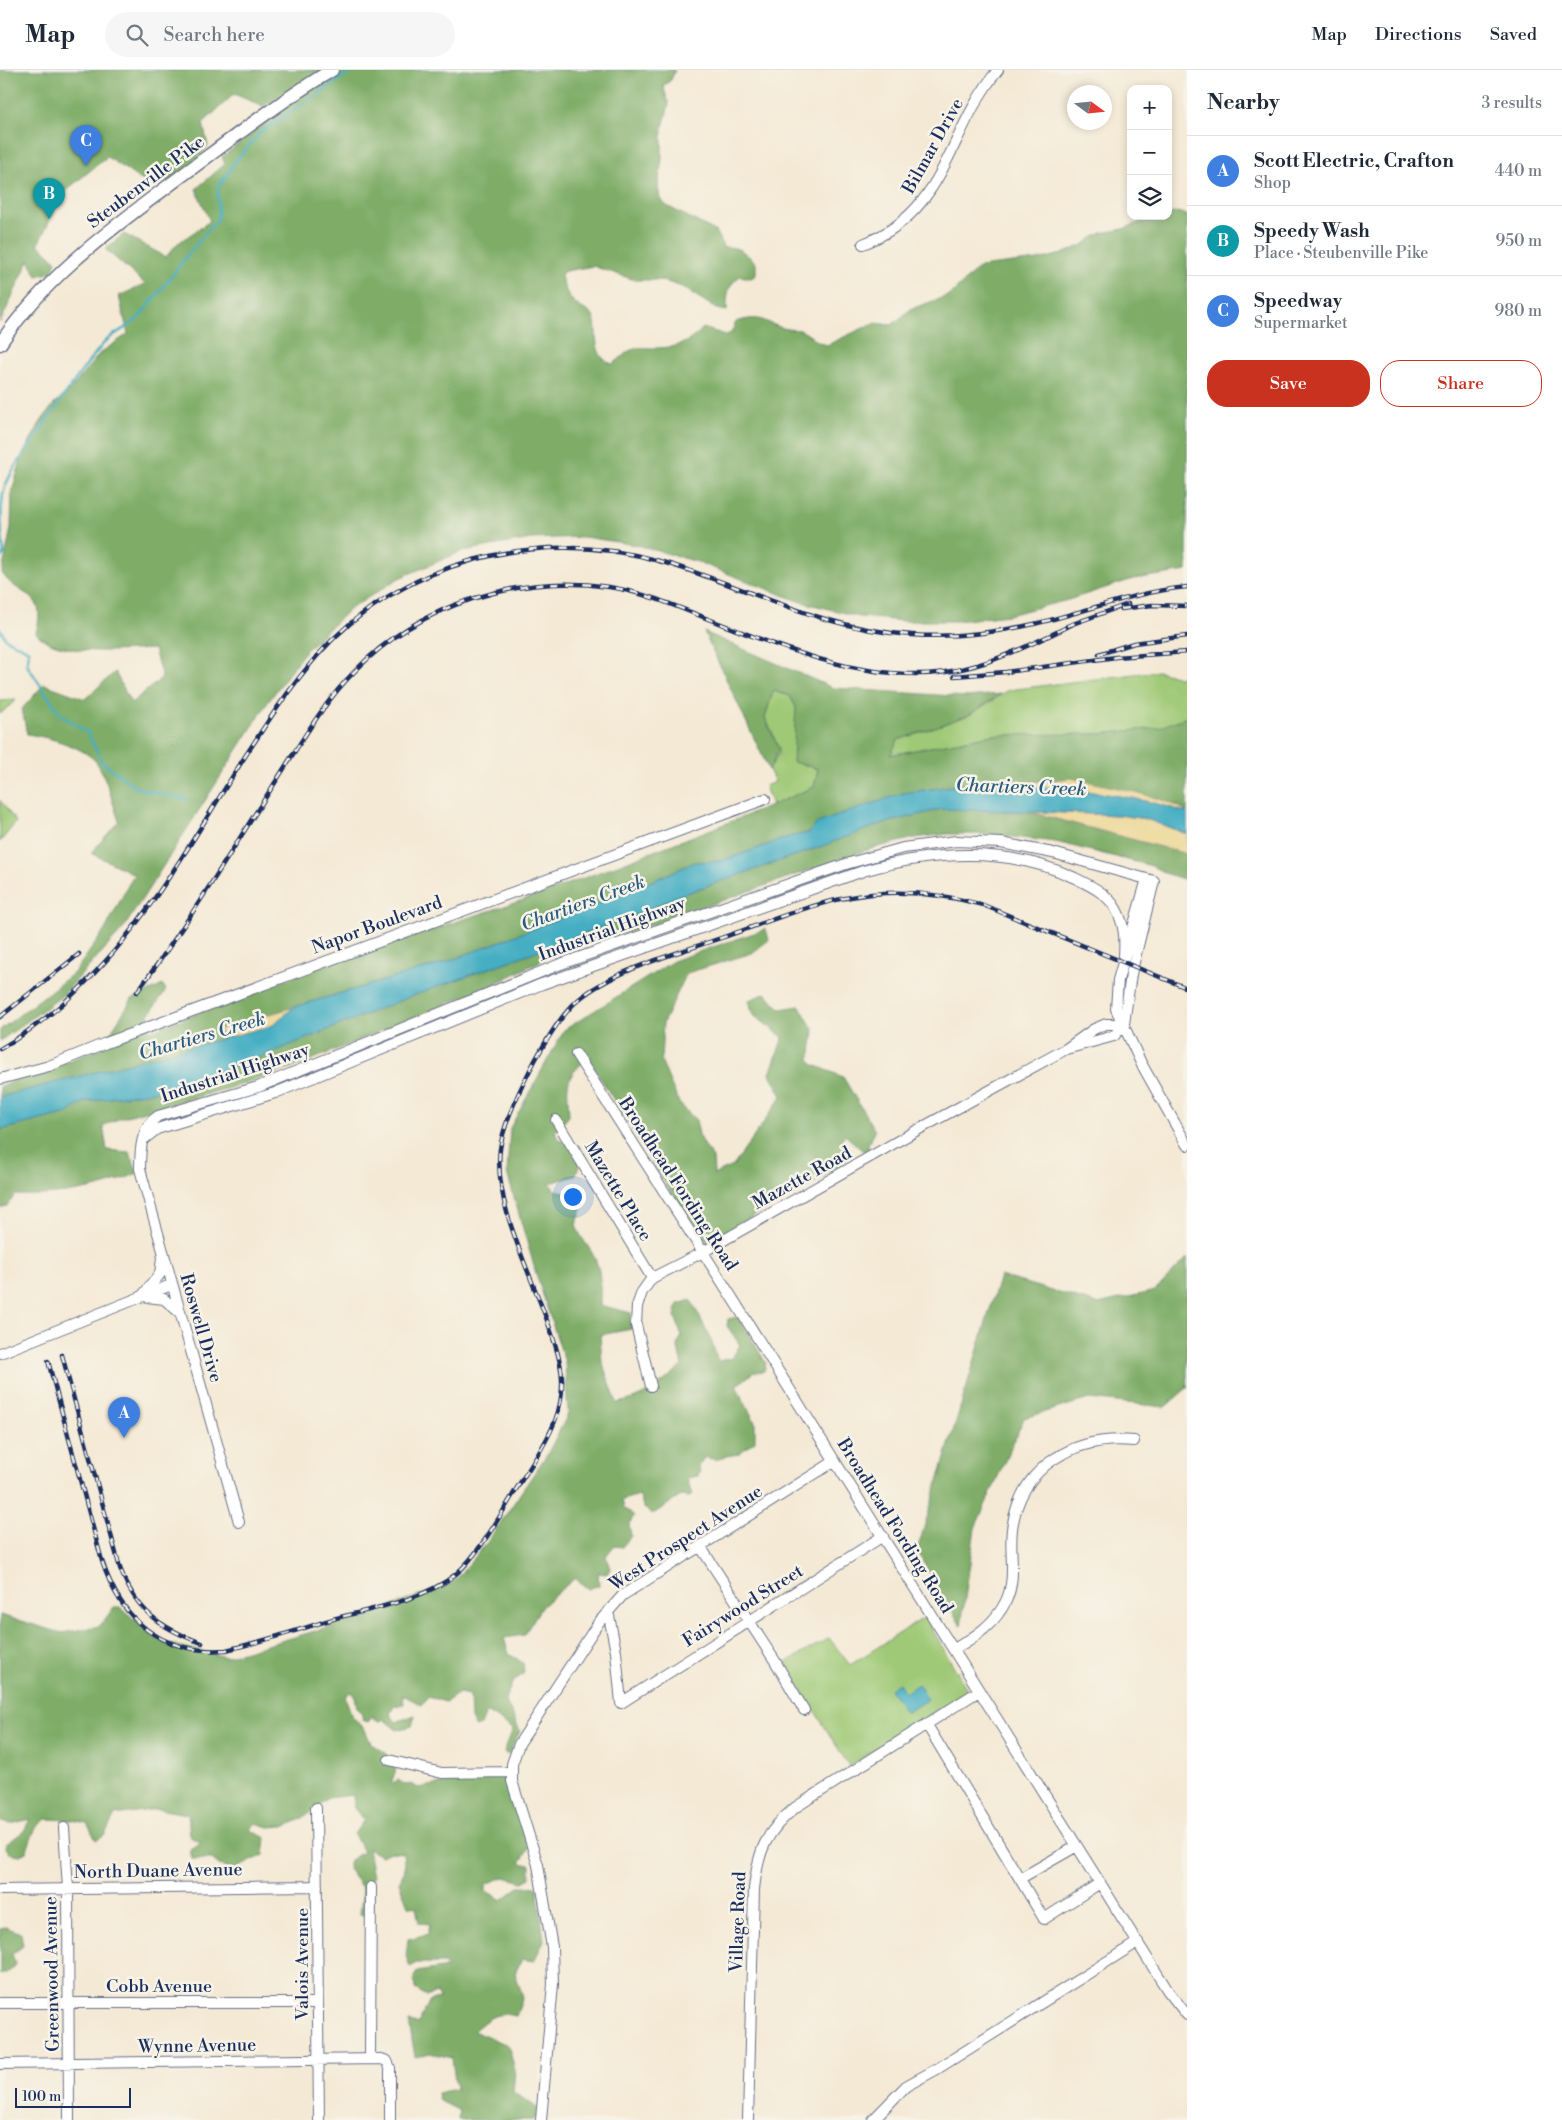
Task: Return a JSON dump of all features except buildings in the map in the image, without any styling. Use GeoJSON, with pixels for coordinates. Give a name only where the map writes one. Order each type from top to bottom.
{"type":"FeatureCollection","features":[{"type":"Feature","properties":{"kind":"main road","name":"Steubenville Pike"},"geometry":{"type":"LineString","coordinates":[[0,344],[32,302],[78,256],[260,117],[332,70]]}},
{"type":"Feature","properties":{"kind":"street","name":"Bilmar Drive"},"geometry":{"type":"LineString","coordinates":[[863,244],[880,237],[901,224],[917,208],[935,182],[979,98],[998,70]]}},
{"type":"Feature","properties":{"kind":"street","name":"Napor Boulevard"},"geometry":{"type":"LineString","coordinates":[[0,1079],[49,1066],[106,1042],[765,799]]}},
{"type":"Feature","properties":{"kind":"street","name":"Industrial Highway"},"geometry":{"type":"LineString","coordinates":[[143,1141],[149,1123],[158,1116],[258,1087],[558,965],[838,867],[895,850],[943,842],[1001,843],[1053,854],[1150,880]]}},
{"type":"Feature","properties":{"kind":"street","name":"Industrial Highway"},"geometry":{"type":"LineString","coordinates":[[143,1141],[157,1129],[276,1093],[542,984],[863,871],[907,860],[962,854],[1018,860],[1054,868],[1091,885],[1112,903],[1124,927],[1124,957]]}},
{"type":"Feature","properties":{"kind":"street"},"geometry":{"type":"LineString","coordinates":[[1150,880],[1124,957],[1118,980],[1116,1009],[1141,1063],[1187,1145]]}},
{"type":"Feature","properties":{"kind":"street"},"geometry":{"type":"LineString","coordinates":[[1124,1024],[1129,986],[1150,880]]}},
{"type":"Feature","properties":{"kind":"street","name":"Mazette Road"},"geometry":{"type":"LineString","coordinates":[[652,1278],[703,1252],[912,1133],[1066,1049],[1114,1036],[1124,1024]]}},
{"type":"Feature","properties":{"kind":"street","name":"Broadhead Fording Road"},"geometry":{"type":"LineString","coordinates":[[576,1054],[883,1536],[1171,1996],[1187,2015]]}},
{"type":"Feature","properties":{"kind":"street","name":"Mazette Place"},"geometry":{"type":"LineString","coordinates":[[556,1120],[652,1278]]}},
{"type":"Feature","properties":{"kind":"street","name":"Roswell Drive"},"geometry":{"type":"LineString","coordinates":[[143,1141],[140,1169],[239,1522]]}},
{"type":"Feature","properties":{"kind":"street"},"geometry":{"type":"LineString","coordinates":[[141,1298],[160,1274],[162,1249]]}},
{"type":"Feature","properties":{"kind":"street"},"geometry":{"type":"LineString","coordinates":[[651,1386],[636,1325],[637,1306],[642,1292],[652,1278]]}},
{"type":"Feature","properties":{"kind":"street"},"geometry":{"type":"LineString","coordinates":[[0,1353],[172,1285]]}},
{"type":"Feature","properties":{"kind":"street"},"geometry":{"type":"LineString","coordinates":[[141,1298],[164,1299],[182,1315]]}},
{"type":"Feature","properties":{"kind":"street"},"geometry":{"type":"LineString","coordinates":[[954,1649],[981,1632],[997,1616],[1005,1601],[1013,1573],[1012,1536],[1015,1516],[1028,1487],[1041,1470],[1059,1455],[1081,1445],[1105,1440],[1134,1441]]}},
{"type":"Feature","properties":{"kind":"street","name":"West Prospect Avenue"},"geometry":{"type":"LineString","coordinates":[[541,2120],[553,1984],[552,1948],[538,1865],[512,1772],[515,1754],[528,1728],[608,1611],[623,1595],[835,1461]]}},
{"type":"Feature","properties":{"kind":"street","name":"Fairywood Street"},"geometry":{"type":"LineString","coordinates":[[608,1611],[616,1652],[621,1703],[883,1536]]}},
{"type":"Feature","properties":{"kind":"street"},"geometry":{"type":"LineString","coordinates":[[700,1546],[804,1710]]}},
{"type":"Feature","properties":{"kind":"street","name":"Village Road"},"geometry":{"type":"LineString","coordinates":[[748,2120],[754,1889],[756,1863],[766,1838],[780,1820],[796,1807],[980,1691]]}},
{"type":"Feature","properties":{"kind":"street"},"geometry":{"type":"LineString","coordinates":[[927,1724],[1044,1919],[1100,1883]]}},
{"type":"Feature","properties":{"kind":"street"},"geometry":{"type":"LineString","coordinates":[[389,1760],[442,1773],[512,1772]]}},
{"type":"Feature","properties":{"kind":"street","name":"Valois Avenue"},"geometry":{"type":"LineString","coordinates":[[316,1808],[318,2120]]}},
{"type":"Feature","properties":{"kind":"street","name":"Greenwood Avenue"},"geometry":{"type":"LineString","coordinates":[[64,1828],[68,1888],[69,2120]]}},
{"type":"Feature","properties":{"kind":"street"},"geometry":{"type":"LineString","coordinates":[[1021,1878],[1077,1846]]}},
{"type":"Feature","properties":{"kind":"street","name":"North Duane Avenue"},"geometry":{"type":"LineString","coordinates":[[0,1890],[317,1886]]}},
{"type":"Feature","properties":{"kind":"street"},"geometry":{"type":"LineString","coordinates":[[370,2058],[372,1887]]}},
{"type":"Feature","properties":{"kind":"street"},"geometry":{"type":"LineString","coordinates":[[872,2120],[906,2086],[938,2069],[1138,1942]]}},
{"type":"Feature","properties":{"kind":"street","name":"Cobb Avenue"},"geometry":{"type":"LineString","coordinates":[[0,2003],[318,2003]]}},
{"type":"Feature","properties":{"kind":"street","name":"Wynne Avenue"},"geometry":{"type":"LineString","coordinates":[[0,2064],[70,2065],[370,2058],[387,2061],[390,2068],[390,2120]]}},
{"type":"Feature","properties":{"kind":"green space"},"geometry":{"type":"Polygon","coordinates":[[[0,70],[328,70],[263,106],[234,94],[203,123],[208,146],[181,173],[163,183],[155,185],[147,183],[107,157],[64,192],[38,244],[56,261],[52,272],[37,276],[29,260],[0,323],[0,70]]]}},
{"type":"Feature","properties":{"kind":"green space"},"geometry":{"type":"Polygon","coordinates":[[[340,70],[675,70],[671,80],[663,86],[669,104],[662,131],[662,158],[658,187],[660,199],[667,206],[715,231],[724,248],[738,249],[745,254],[756,263],[756,275],[751,278],[740,276],[732,283],[728,296],[727,311],[717,309],[682,287],[661,280],[635,280],[593,266],[565,271],[561,274],[566,291],[574,302],[593,316],[596,341],[600,354],[612,364],[636,348],[679,345],[691,339],[703,328],[726,335],[731,333],[736,322],[753,319],[759,319],[780,327],[800,330],[827,345],[874,323],[892,325],[911,309],[950,295],[980,267],[1038,260],[1062,254],[1083,245],[1102,233],[1123,229],[1145,220],[1172,220],[1172,213],[1178,212],[1187,215],[1187,571],[1133,579],[1068,600],[1008,615],[957,621],[904,621],[860,617],[798,601],[698,562],[637,545],[584,537],[531,539],[463,551],[399,578],[350,609],[306,650],[268,702],[123,929],[62,996],[0,1041],[0,1030],[74,973],[105,930],[134,874],[91,853],[119,821],[108,786],[99,766],[94,759],[77,748],[56,740],[27,734],[22,709],[44,684],[85,699],[115,672],[131,703],[162,678],[154,649],[92,651],[75,649],[46,641],[36,633],[39,619],[35,602],[9,582],[2,573],[11,528],[12,491],[23,454],[40,423],[54,404],[71,389],[100,353],[128,334],[119,296],[145,284],[105,249],[124,234],[166,257],[177,244],[210,221],[196,189],[225,164],[222,157],[309,87],[340,70]]]}},
{"type":"Feature","properties":{"kind":"green space"},"geometry":{"type":"Polygon","coordinates":[[[704,632],[833,688],[967,697],[1001,694],[969,715],[898,740],[890,755],[992,735],[1098,734],[1158,728],[1187,717],[1187,812],[1180,806],[1071,778],[1013,784],[959,785],[903,793],[809,833],[792,836],[721,861],[695,862],[618,896],[441,964],[218,1029],[225,1039],[0,1097],[0,1086],[100,1049],[132,999],[163,985],[166,990],[144,1022],[151,1031],[337,960],[545,893],[766,808],[814,787],[818,769],[793,762],[796,707],[790,696],[773,691],[765,718],[779,749],[769,770],[704,632]]]}},
{"type":"Feature","properties":{"kind":"green space"},"geometry":{"type":"Polygon","coordinates":[[[1158,671],[1187,679],[1187,717],[1158,728],[1098,734],[992,735],[890,755],[898,740],[969,715],[1009,690],[1158,671]]]}},
{"type":"Feature","properties":{"kind":"green space"},"geometry":{"type":"Polygon","coordinates":[[[773,691],[790,696],[796,707],[794,762],[818,769],[814,787],[772,805],[765,786],[775,782],[769,770],[779,753],[772,731],[765,718],[773,691]]]}},
{"type":"Feature","properties":{"kind":"green space"},"geometry":{"type":"Polygon","coordinates":[[[16,700],[0,714],[0,701],[16,700]]]}},
{"type":"Feature","properties":{"kind":"green space"},"geometry":{"type":"Polygon","coordinates":[[[0,800],[16,822],[0,842],[0,800]]]}},
{"type":"Feature","properties":{"kind":"green space"},"geometry":{"type":"Polygon","coordinates":[[[942,809],[1031,812],[1187,854],[1187,880],[1167,874],[1152,866],[1056,842],[987,834],[947,834],[914,838],[870,849],[643,928],[565,949],[492,985],[299,1065],[236,1086],[120,1118],[103,1126],[107,1150],[129,1152],[138,1173],[109,1184],[78,1191],[46,1195],[15,1195],[7,1206],[0,1208],[0,1130],[67,1113],[84,1102],[158,1091],[251,1061],[404,999],[636,915],[675,897],[881,824],[942,809]]]}},
{"type":"Feature","properties":{"kind":"green space"},"geometry":{"type":"Polygon","coordinates":[[[766,929],[769,940],[752,953],[687,973],[663,1023],[661,1061],[679,1103],[696,1120],[700,1139],[713,1158],[714,1175],[734,1165],[782,1096],[770,1074],[783,1037],[752,1014],[749,1000],[766,993],[780,1009],[800,1006],[814,1031],[810,1059],[812,1064],[843,1077],[875,1131],[868,1144],[869,1152],[863,1151],[845,1135],[842,1140],[847,1160],[811,1185],[707,1241],[699,1238],[588,1058],[570,1078],[568,1083],[569,1116],[555,1132],[560,1141],[579,1146],[584,1155],[575,1176],[550,1183],[554,1190],[585,1196],[586,1199],[576,1225],[599,1270],[600,1305],[631,1313],[632,1329],[600,1335],[602,1362],[617,1403],[644,1394],[668,1378],[682,1365],[677,1345],[682,1336],[675,1316],[678,1304],[691,1300],[710,1337],[718,1361],[732,1358],[740,1345],[727,1326],[728,1319],[738,1317],[766,1363],[764,1371],[754,1372],[736,1386],[755,1422],[755,1441],[738,1454],[716,1460],[705,1457],[698,1466],[700,1472],[698,1476],[687,1478],[692,1495],[689,1497],[681,1496],[653,1514],[644,1508],[639,1495],[622,1500],[624,1509],[634,1516],[629,1524],[631,1536],[622,1547],[614,1546],[606,1556],[610,1569],[607,1574],[598,1573],[599,1585],[588,1589],[575,1578],[542,1606],[524,1635],[504,1638],[509,1654],[523,1663],[524,1673],[512,1683],[505,1700],[520,1731],[508,1755],[504,1752],[513,1729],[486,1712],[481,1725],[475,1727],[471,1718],[470,1695],[459,1693],[446,1702],[428,1697],[422,1705],[403,1695],[404,1704],[394,1706],[390,1714],[396,1722],[415,1715],[412,1726],[397,1730],[383,1719],[381,1721],[374,1720],[373,1716],[368,1722],[363,1720],[361,1711],[357,1708],[355,1696],[350,1692],[345,1697],[352,1716],[364,1728],[371,1743],[386,1753],[389,1762],[396,1769],[391,1784],[398,1780],[405,1785],[412,1784],[418,1788],[498,1774],[515,1791],[529,1848],[520,1863],[530,1865],[530,1878],[523,1882],[504,1877],[486,1884],[486,1891],[502,1900],[520,1886],[537,1887],[544,1941],[534,1961],[522,1959],[515,1973],[523,1997],[516,2016],[497,2015],[473,2031],[508,2045],[515,2070],[513,2092],[536,2107],[537,2117],[533,2120],[458,2120],[460,2111],[438,2100],[437,2093],[456,2089],[452,2058],[430,2053],[415,2057],[409,2022],[418,2024],[430,2000],[440,1998],[437,1993],[427,1996],[415,1989],[414,1977],[417,1972],[448,1967],[444,1963],[416,1963],[410,1967],[406,1956],[408,1939],[428,1934],[430,1924],[419,1923],[416,1907],[408,1906],[399,1882],[405,1870],[403,1853],[390,1852],[381,1856],[368,1849],[373,1877],[369,1885],[368,1912],[366,1916],[360,1914],[363,1889],[348,1869],[350,1860],[363,1852],[354,1834],[364,1820],[354,1808],[353,1795],[328,1798],[301,1819],[286,1826],[269,1827],[256,1823],[250,1830],[266,1838],[264,1855],[235,1869],[219,1865],[212,1859],[192,1859],[190,1849],[201,1842],[190,1837],[188,1814],[157,1809],[115,1815],[104,1836],[96,1840],[87,1823],[72,1820],[46,1819],[36,1827],[26,1852],[20,1855],[9,1853],[5,1845],[24,1831],[30,1819],[11,1824],[0,1822],[0,1615],[62,1633],[100,1626],[114,1607],[120,1607],[161,1642],[226,1657],[363,1617],[453,1583],[486,1544],[548,1453],[568,1414],[565,1362],[538,1280],[507,1173],[510,1128],[564,1030],[675,960],[766,929]]]}},
{"type":"Feature","properties":{"kind":"green space"},"geometry":{"type":"Polygon","coordinates":[[[1187,1258],[1187,1388],[1165,1407],[1089,1399],[1024,1418],[975,1528],[961,1626],[917,1551],[1000,1276],[1098,1304],[1155,1291],[1187,1258]]]}},
{"type":"Feature","properties":{"kind":"green space"},"geometry":{"type":"Polygon","coordinates":[[[925,1617],[968,1691],[849,1766],[785,1663],[829,1638],[850,1665],[925,1617]]]}},
{"type":"Feature","properties":{"kind":"green space"},"geometry":{"type":"Polygon","coordinates":[[[5,1927],[21,1933],[23,1946],[12,1954],[16,1965],[6,1974],[0,1974],[0,1928],[5,1927]]]}},
{"type":"Feature","properties":{"kind":"sand"},"geometry":{"type":"Polygon","coordinates":[[[1071,778],[1151,797],[1180,807],[1187,813],[1166,806],[1123,797],[1013,784],[1071,778]]]}},
{"type":"Feature","properties":{"kind":"sand"},"geometry":{"type":"Polygon","coordinates":[[[1031,812],[1119,815],[1146,819],[1187,834],[1187,854],[1031,812]]]}},
{"type":"Feature","properties":{"kind":"sand"},"geometry":{"type":"Polygon","coordinates":[[[294,1007],[271,1026],[225,1039],[218,1029],[294,1007]]]}},
{"type":"Feature","properties":{"kind":"water","name":"Chartiers Creek"},"geometry":{"type":"Polygon","coordinates":[[[1013,784],[1101,793],[1166,806],[1187,813],[1187,834],[1146,819],[1119,815],[1054,812],[942,809],[881,824],[675,897],[636,915],[404,999],[251,1061],[158,1091],[84,1102],[68,1113],[0,1130],[0,1097],[271,1026],[294,1007],[441,964],[618,896],[695,862],[722,861],[792,836],[809,833],[817,823],[903,793],[959,785],[1013,784]]]}},
{"type":"Feature","properties":{"kind":"water"},"geometry":{"type":"Polygon","coordinates":[[[899,1683],[905,1693],[918,1684],[928,1699],[906,1713],[890,1689],[899,1683]]]}},
{"type":"Feature","properties":{"kind":"waterway"},"geometry":{"type":"LineString","coordinates":[[0,558],[4,554],[1,517],[5,486],[17,463],[77,377],[104,343],[140,316],[218,219],[218,188],[237,159],[261,132],[354,70]]}},
{"type":"Feature","properties":{"kind":"waterway"},"geometry":{"type":"LineString","coordinates":[[0,629],[6,639],[29,651],[27,665],[60,714],[88,733],[102,762],[137,788],[188,800]]}},
{"type":"Feature","properties":{"kind":"railway"},"geometry":{"type":"LineString","coordinates":[[0,1049],[42,1021],[78,990],[111,955],[141,918],[271,717],[317,656],[351,623],[389,596],[430,575],[474,560],[520,551],[567,548],[613,551],[659,561],[691,571],[814,616],[878,631],[927,636],[973,634],[1019,627],[1148,593],[1187,587]]}},
{"type":"Feature","properties":{"kind":"railway"},"geometry":{"type":"LineString","coordinates":[[137,992],[189,917],[300,743],[331,698],[367,659],[394,637],[424,619],[456,605],[489,594],[523,587],[557,584],[609,587],[657,599],[782,647],[836,664],[892,673],[920,674],[941,673],[961,669],[999,658],[1073,624]]}},
{"type":"Feature","properties":{"kind":"railway"},"geometry":{"type":"LineString","coordinates":[[1067,626],[1128,604]]}},
{"type":"Feature","properties":{"kind":"railway"},"geometry":{"type":"LineString","coordinates":[[1121,609],[1152,605],[1187,606]]}},
{"type":"Feature","properties":{"kind":"railway"},"geometry":{"type":"LineString","coordinates":[[1099,654],[1134,643],[1187,636]]}},
{"type":"Feature","properties":{"kind":"railway"},"geometry":{"type":"LineString","coordinates":[[954,676],[1006,672],[1116,657],[1187,652]]}},
{"type":"Feature","properties":{"kind":"railway"},"geometry":{"type":"LineString","coordinates":[[48,1361],[102,1561],[110,1582],[120,1600],[132,1616],[147,1630],[163,1640],[182,1646],[203,1650],[226,1650],[413,1597],[443,1583],[456,1574],[476,1553],[543,1447],[559,1407],[562,1393],[560,1363],[544,1311],[522,1256],[504,1201],[500,1174],[500,1149],[503,1133],[510,1114],[530,1070],[555,1028],[578,1000],[592,989],[609,980],[666,956],[796,911],[853,897],[886,893],[942,896],[983,905],[1187,988]]}},
{"type":"Feature","properties":{"kind":"railway"},"geometry":{"type":"LineString","coordinates":[[0,1017],[79,954]]}},
{"type":"Feature","properties":{"kind":"railway"},"geometry":{"type":"LineString","coordinates":[[62,1355],[120,1568],[126,1583],[142,1607],[151,1616],[174,1631],[202,1643]]}},
{"type":"Feature","properties":{"kind":"place","name":"Speedway"},"geometry":{"type":"Point","coordinates":[86,166]}},
{"type":"Feature","properties":{"kind":"place","name":"Speedy Wash"},"geometry":{"type":"Point","coordinates":[49,219]}},
{"type":"Feature","properties":{"kind":"place","name":"Scott Electric, Crafton"},"geometry":{"type":"Point","coordinates":[124,1438]}}]}
